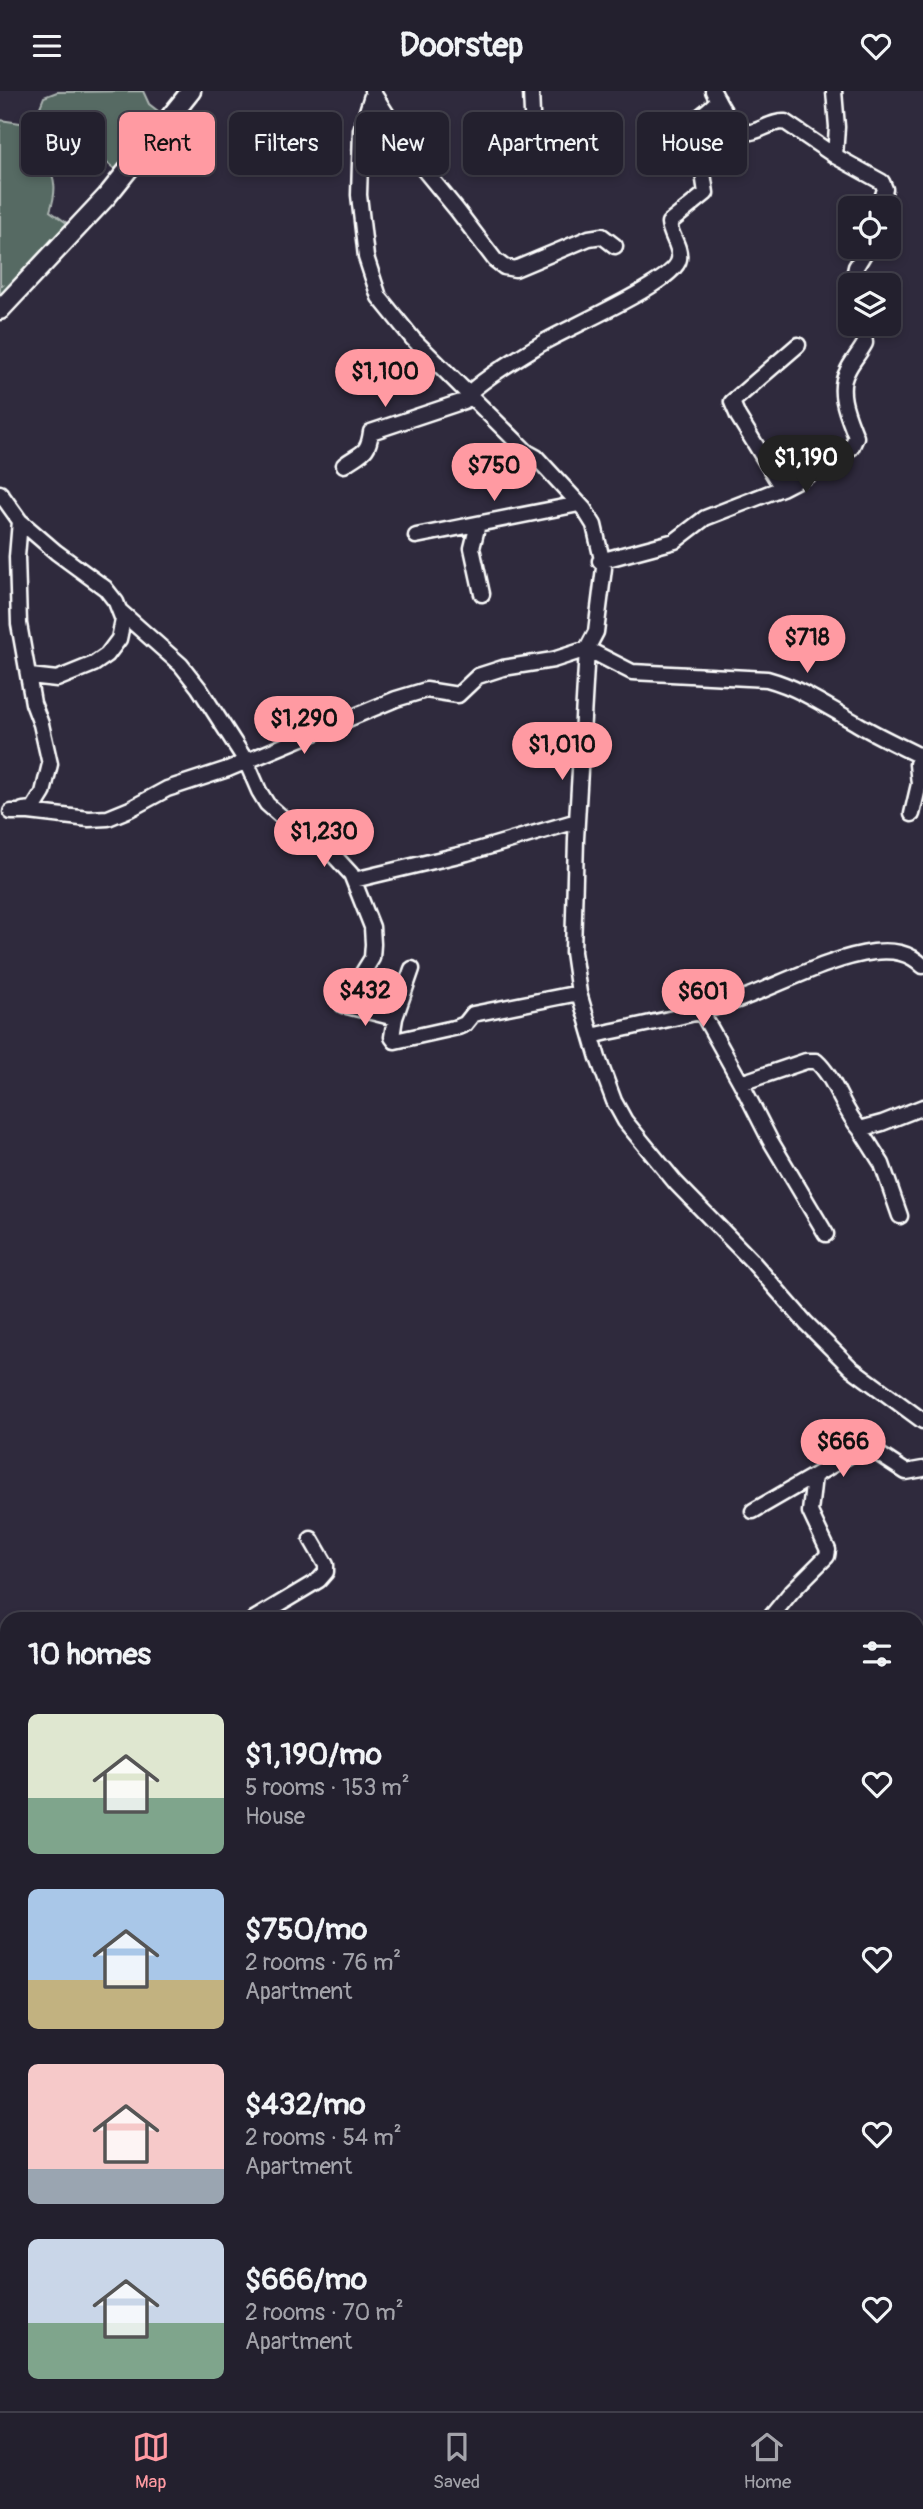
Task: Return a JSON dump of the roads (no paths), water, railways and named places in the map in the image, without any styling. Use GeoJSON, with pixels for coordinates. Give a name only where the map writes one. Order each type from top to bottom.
{"type":"FeatureCollection","features":[{"type":"Feature","properties":{"kind":"main road"},"geometry":{"type":"LineString","coordinates":[[0,310],[107,195],[191,91]]}},
{"type":"Feature","properties":{"kind":"street"},"geometry":{"type":"LineString","coordinates":[[531,91],[532,112]]}},
{"type":"Feature","properties":{"kind":"street"},"geometry":{"type":"LineString","coordinates":[[834,91],[837,127],[835,156]]}},
{"type":"Feature","properties":{"kind":"street"},"geometry":{"type":"LineString","coordinates":[[372,92],[415,160],[495,260],[504,267],[515,269],[589,238],[602,236],[615,246]]}},
{"type":"Feature","properties":{"kind":"street"},"geometry":{"type":"LineString","coordinates":[[372,92],[361,130],[359,195],[366,257],[379,296],[412,339],[536,457],[579,504],[594,525],[600,561],[604,568],[596,632],[587,649],[573,952],[579,993],[606,1080],[625,1121],[676,1183],[751,1260],[806,1323],[841,1358],[885,1395],[923,1421]]}},
{"type":"Feature","properties":{"kind":"street"},"geometry":{"type":"LineString","coordinates":[[344,465],[363,454],[369,446],[371,432],[464,401],[487,377],[546,341],[660,279],[677,264],[680,258],[669,223],[706,194],[703,173],[685,132],[687,127],[706,114],[715,96],[734,124],[742,130],[751,132],[778,121],[785,122],[835,156],[885,185],[882,196]]}},
{"type":"Feature","properties":{"kind":"street"},"geometry":{"type":"LineString","coordinates":[[600,561],[675,541],[705,518],[782,488],[817,470],[825,458],[851,448],[856,437],[845,407],[843,385],[847,371],[866,344],[865,336]]}},
{"type":"Feature","properties":{"kind":"street"},"geometry":{"type":"LineString","coordinates":[[782,488],[738,416],[732,401],[798,345]]}},
{"type":"Feature","properties":{"kind":"street"},"geometry":{"type":"LineString","coordinates":[[0,493],[20,521],[106,589],[116,602],[123,620],[119,639],[107,655],[94,664],[57,679],[30,676]]}},
{"type":"Feature","properties":{"kind":"street"},"geometry":{"type":"LineString","coordinates":[[416,536],[579,504]]}},
{"type":"Feature","properties":{"kind":"street"},"geometry":{"type":"LineString","coordinates":[[20,521],[16,557],[17,600],[23,652],[30,676],[33,703],[50,764],[43,793],[33,809],[11,812],[89,819],[108,818],[167,789],[246,761],[396,699],[426,690],[458,695],[478,676],[503,668],[553,660],[587,649],[632,672],[767,679],[786,684],[824,703],[871,732],[920,755],[917,764],[919,784],[912,814]]}},
{"type":"Feature","properties":{"kind":"street"},"geometry":{"type":"LineString","coordinates":[[478,524],[472,548],[482,594]]}},
{"type":"Feature","properties":{"kind":"street"},"geometry":{"type":"LineString","coordinates":[[120,611],[181,665],[199,688],[246,761],[258,791],[267,804],[284,819],[317,837],[333,852],[354,880],[372,927],[372,958],[343,1005],[395,1018]]}},
{"type":"Feature","properties":{"kind":"street"},"geometry":{"type":"LineString","coordinates":[[354,880],[467,853],[577,821]]}},
{"type":"Feature","properties":{"kind":"street"},"geometry":{"type":"LineString","coordinates":[[592,1036],[735,1001],[842,960],[872,952],[894,951],[914,957],[923,966]]}},
{"type":"Feature","properties":{"kind":"street"},"geometry":{"type":"LineString","coordinates":[[412,969],[395,1018],[392,1037],[395,1041],[465,1024],[473,1014],[579,993]]}},
{"type":"Feature","properties":{"kind":"street"},"geometry":{"type":"LineString","coordinates":[[701,1011],[770,1140],[826,1234]]}},
{"type":"Feature","properties":{"kind":"street"},"geometry":{"type":"LineString","coordinates":[[741,1083],[806,1061],[816,1061],[824,1068],[842,1103],[882,1164],[900,1216]]}},
{"type":"Feature","properties":{"kind":"street"},"geometry":{"type":"LineString","coordinates":[[860,1129],[923,1107]]}},
{"type":"Feature","properties":{"kind":"street"},"geometry":{"type":"LineString","coordinates":[[752,1511],[862,1448],[871,1449],[906,1472],[923,1469]]}},
{"type":"Feature","properties":{"kind":"street"},"geometry":{"type":"LineString","coordinates":[[775,1612],[827,1556],[828,1550],[810,1512],[814,1476]]}},
{"type":"Feature","properties":{"kind":"street"},"geometry":{"type":"LineString","coordinates":[[266,1612],[319,1580],[326,1572],[326,1565],[311,1539]]}}]}
